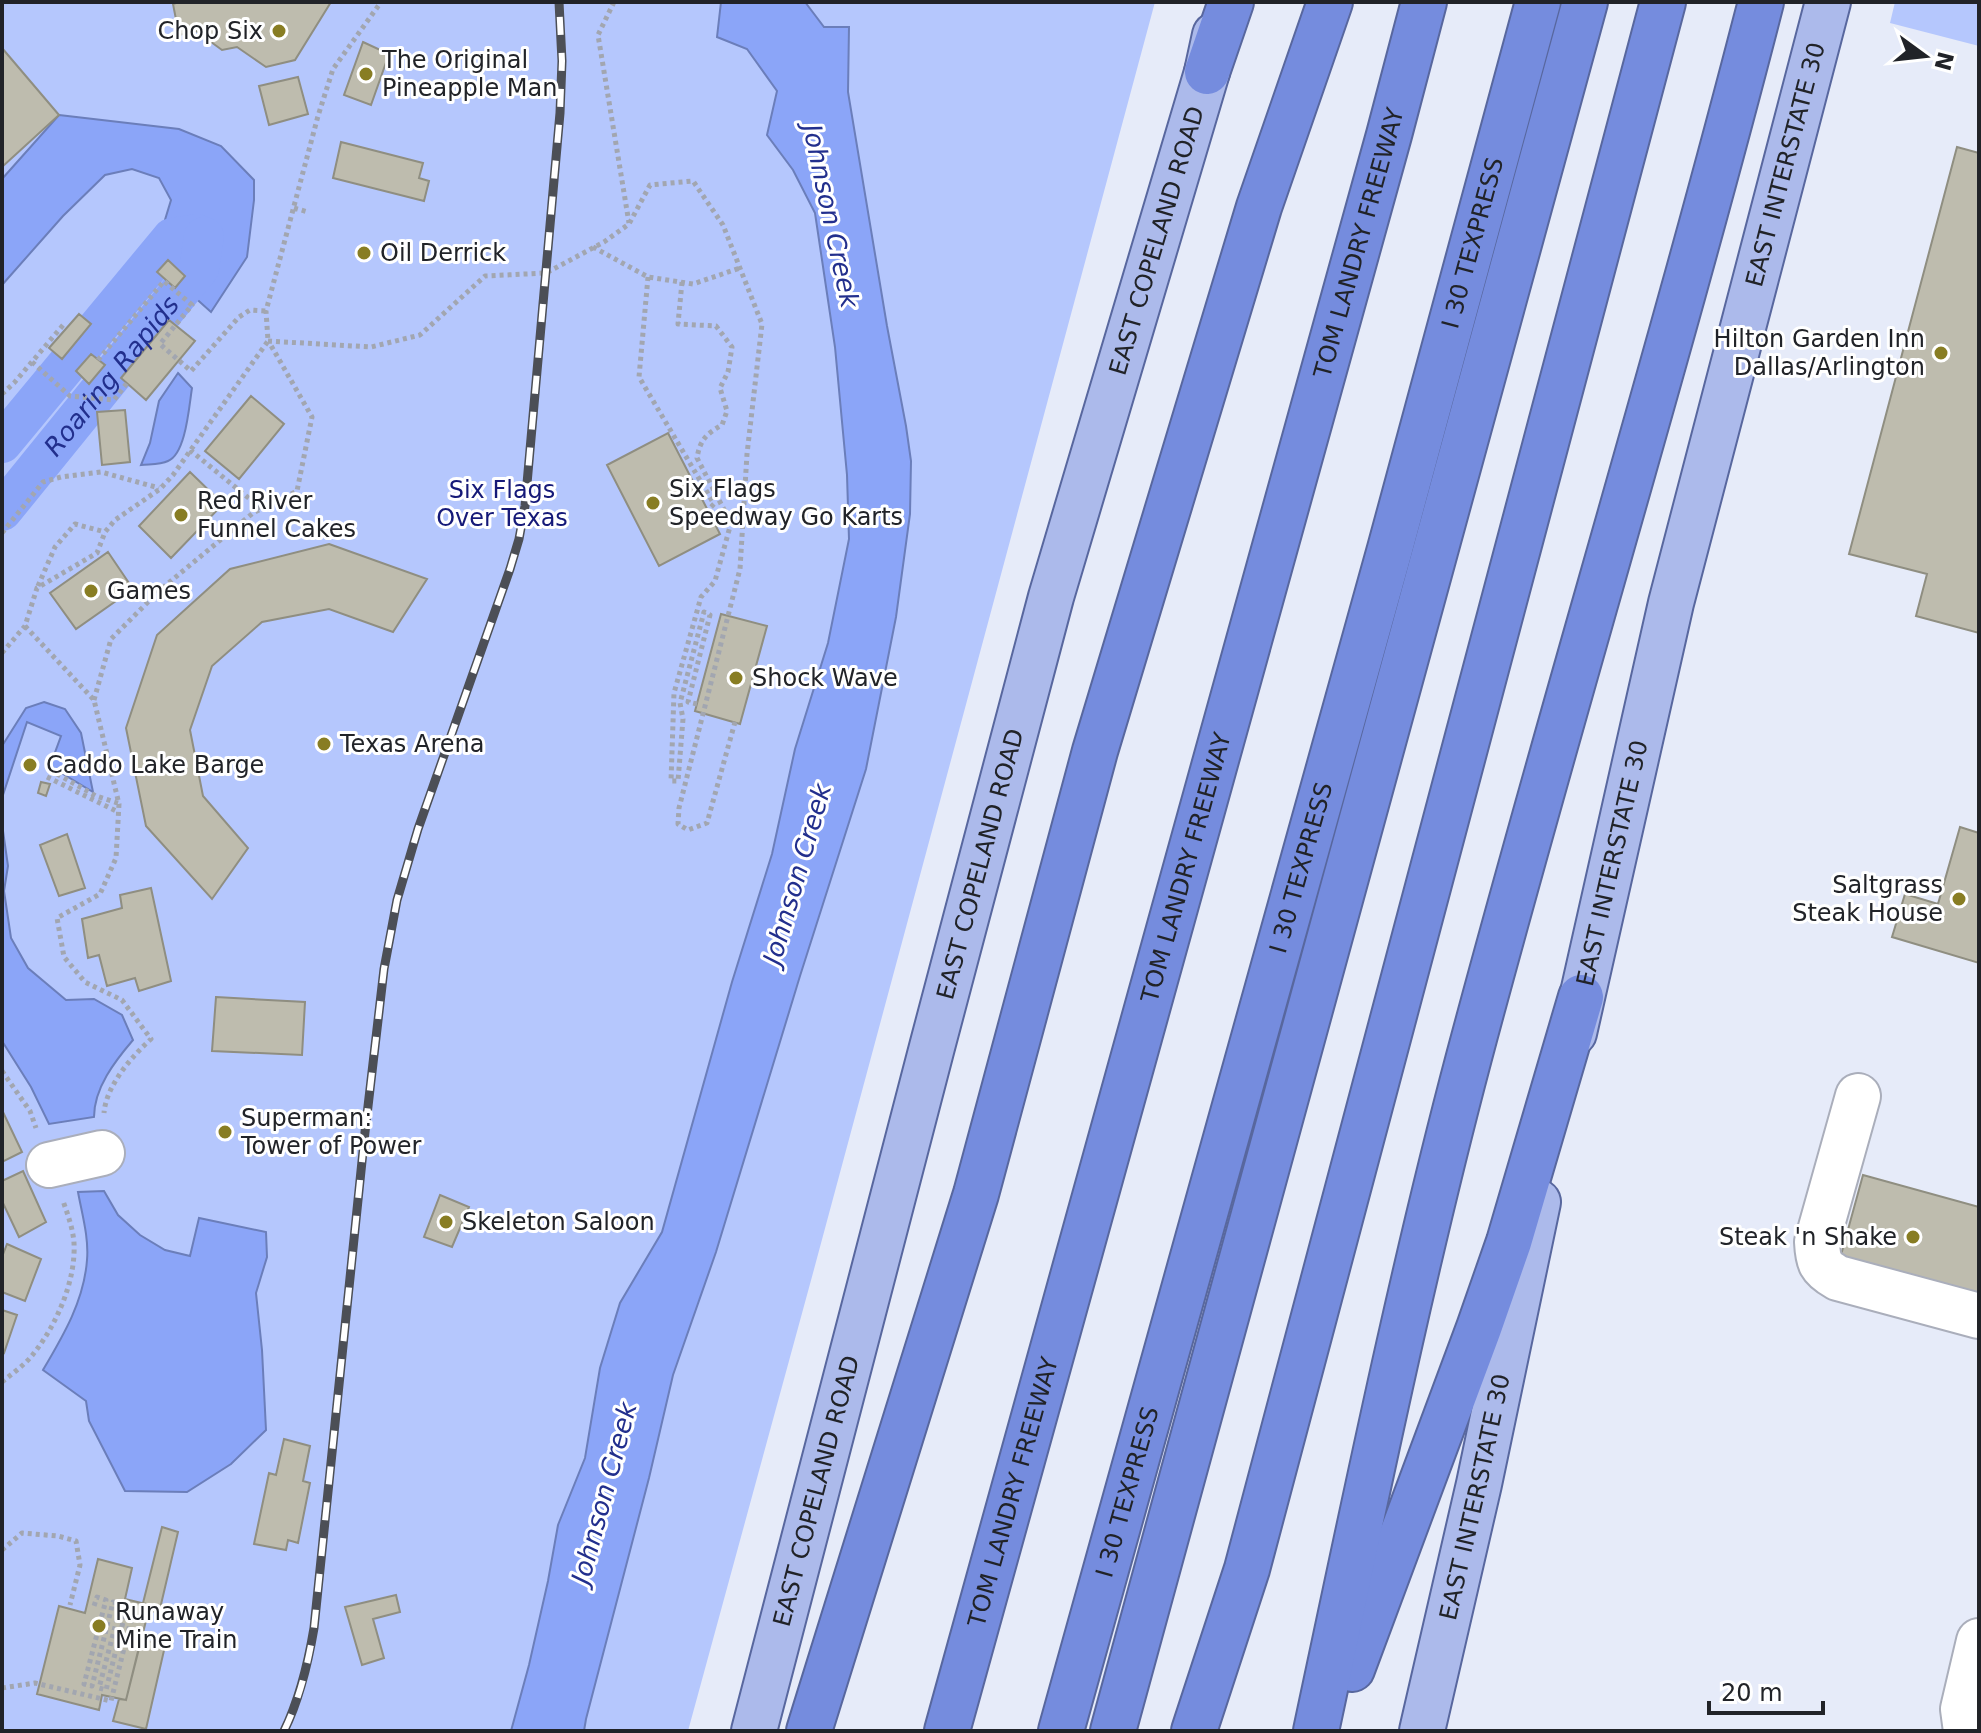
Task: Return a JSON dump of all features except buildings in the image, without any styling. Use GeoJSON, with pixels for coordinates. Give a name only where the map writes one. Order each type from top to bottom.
{"type":"FeatureCollection","features":[{"type":"Feature","properties":{"kind":"highway"},"geometry":{"type":"LineString","coordinates":[[1207,72],[1231,2]]}},
{"type":"Feature","properties":{"kind":"highway"},"geometry":{"type":"LineString","coordinates":[[809,1731],[976,1194],[1095,751],[1259,207],[1330,2]]}},
{"type":"Feature","properties":{"kind":"highway","name":"TOM LANDRY FREEWAY"},"geometry":{"type":"LineString","coordinates":[[947,1731],[1424,2]]}},
{"type":"Feature","properties":{"kind":"highway","name":"I 30 TEXPRESS"},"geometry":{"type":"LineString","coordinates":[[1061,1731],[1386,564],[1538,2]]}},
{"type":"Feature","properties":{"kind":"highway","name":"I 30 TEXPRESS"},"geometry":{"type":"LineString","coordinates":[[1113,1731],[1585,2]]}},
{"type":"Feature","properties":{"kind":"highway"},"geometry":{"type":"LineString","coordinates":[[1194,1731],[1247,1569],[1663,2]]}},
{"type":"Feature","properties":{"kind":"highway"},"geometry":{"type":"LineString","coordinates":[[1316,1731],[1408,1302],[1469,1059],[1595,601],[1671,339],[1761,2]]}},
{"type":"Feature","properties":{"kind":"highway"},"geometry":{"type":"LineString","coordinates":[[1328,1731],[1509,1242],[1581,997]]}},
{"type":"Feature","properties":{"kind":"main road","name":"EAST COPELAND ROAD"},"geometry":{"type":"LineString","coordinates":[[754,1731],[1051,597],[1207,72],[1223,2]]}},
{"type":"Feature","properties":{"kind":"main road","name":"EAST INTERSTATE 30"},"geometry":{"type":"LineString","coordinates":[[1422,1731],[1479,1484],[1581,997],[1671,603],[1828,2]]}},
{"type":"Feature","properties":{"kind":"street"},"geometry":{"type":"LineString","coordinates":[[1858,1096],[1817,1242],[1818,1258],[1826,1271],[1838,1278],[1979,1316]]}},
{"type":"Feature","properties":{"kind":"street"},"geometry":{"type":"LineString","coordinates":[[49,1165],[102,1153]]}},
{"type":"Feature","properties":{"kind":"street"},"geometry":{"type":"LineString","coordinates":[[1969,1730],[1963,1709],[1979,1641]]}},
{"type":"Feature","properties":{"kind":"path"},"geometry":{"type":"LineString","coordinates":[[102,1153],[105,1103],[133,1055],[151,1039],[122,1000],[85,982],[64,957],[57,918],[100,894],[116,858],[119,804],[94,700],[111,639],[160,590],[253,513],[297,491],[312,417],[268,341],[266,311],[333,69],[381,2]]}},
{"type":"Feature","properties":{"kind":"path"},"geometry":{"type":"LineString","coordinates":[[614,2],[598,35],[629,224]]}},
{"type":"Feature","properties":{"kind":"path"},"geometry":{"type":"LineString","coordinates":[[268,341],[371,347],[420,335],[485,276],[546,273],[629,224],[650,185],[693,181],[723,225],[762,324],[747,454],[740,569],[679,808],[678,824],[688,830],[707,823],[735,722]]}},
{"type":"Feature","properties":{"kind":"path"},"geometry":{"type":"LineString","coordinates":[[294,208],[308,212]]}},
{"type":"Feature","properties":{"kind":"path"},"geometry":{"type":"LineString","coordinates":[[593,247],[648,277],[693,284],[740,268]]}},
{"type":"Feature","properties":{"kind":"path"},"geometry":{"type":"LineString","coordinates":[[648,277],[639,377],[714,504],[708,510]]}},
{"type":"Feature","properties":{"kind":"path"},"geometry":{"type":"LineString","coordinates":[[98,360],[164,281],[192,305],[160,344],[191,371],[239,317],[250,310],[266,311]]}},
{"type":"Feature","properties":{"kind":"path"},"geometry":{"type":"LineString","coordinates":[[682,282],[678,324],[716,326],[732,347],[728,372],[720,388],[727,411],[722,425],[709,432],[699,446],[697,458],[731,523],[715,581],[701,597],[674,693],[671,781],[678,781],[683,719],[680,703],[704,612],[710,615],[688,702],[697,704]]}},
{"type":"Feature","properties":{"kind":"path"},"geometry":{"type":"LineString","coordinates":[[2,394],[64,324]]}},
{"type":"Feature","properties":{"kind":"path"},"geometry":{"type":"LineString","coordinates":[[37,588],[97,553],[105,532],[115,520],[160,489],[268,341]]}},
{"type":"Feature","properties":{"kind":"path"},"geometry":{"type":"LineString","coordinates":[[32,362],[70,396],[114,400],[127,383]]}},
{"type":"Feature","properties":{"kind":"path"},"geometry":{"type":"LineString","coordinates":[[190,450],[262,509]]}},
{"type":"Feature","properties":{"kind":"path"},"geometry":{"type":"LineString","coordinates":[[2,533],[43,482],[101,472],[160,489]]}},
{"type":"Feature","properties":{"kind":"path"},"geometry":{"type":"LineString","coordinates":[[2,653],[25,626],[55,547],[75,524],[105,532]]}},
{"type":"Feature","properties":{"kind":"path"},"geometry":{"type":"LineString","coordinates":[[25,626],[94,700]]}},
{"type":"Feature","properties":{"kind":"path"},"geometry":{"type":"LineString","coordinates":[[118,812],[48,774],[119,804]]}},
{"type":"Feature","properties":{"kind":"path"},"geometry":{"type":"LineString","coordinates":[[2,1071],[30,1111],[69,1217],[74,1244],[64,1298],[46,1335],[34,1354],[2,1382]]}},
{"type":"Feature","properties":{"kind":"path"},"geometry":{"type":"LineString","coordinates":[[2,1550],[22,1533],[76,1541],[80,1565],[70,1605]]}},
{"type":"Feature","properties":{"kind":"path"},"geometry":{"type":"LineString","coordinates":[[2,1688],[35,1683],[111,1701],[134,1608],[127,1606],[106,1690],[99,1688],[121,1604],[113,1602],[92,1686],[84,1684],[106,1600],[97,1597],[94,1606]]}},
{"type":"Feature","properties":{"kind":"green space","name":"Six Flags Over Texas"},"geometry":{"type":"Polygon","coordinates":[[[2,2],[1155,2],[688,1731],[2,1731],[2,2]]]}},
{"type":"Feature","properties":{"kind":"green space"},"geometry":{"type":"Polygon","coordinates":[[[1895,2],[1979,2],[1979,46],[1890,23],[1895,2]]]}},
{"type":"Feature","properties":{"kind":"water","name":"Johnson Creek"},"geometry":{"type":"Polygon","coordinates":[[[721,2],[805,2],[824,27],[849,27],[848,92],[906,426],[911,461],[910,514],[896,617],[866,769],[716,1252],[673,1375],[584,1731],[511,1731],[529,1665],[558,1525],[585,1458],[600,1368],[620,1303],[662,1232],[732,982],[772,854],[795,749],[828,643],[849,539],[847,475],[835,347],[815,213],[793,170],[767,135],[777,91],[747,49],[717,37],[721,2]]]}},
{"type":"Feature","properties":{"kind":"water"},"geometry":{"type":"Polygon","coordinates":[[[59,115],[179,129],[221,146],[254,180],[247,257],[211,312],[142,250],[164,223],[171,200],[159,178],[132,169],[105,175],[63,216],[2,285],[2,179],[59,115]]]}},
{"type":"Feature","properties":{"kind":"water"},"geometry":{"type":"Polygon","coordinates":[[[178,373],[192,388],[183,440],[174,457],[168,461],[141,465],[150,443],[159,401],[178,373]]]}},
{"type":"Feature","properties":{"kind":"water"},"geometry":{"type":"Polygon","coordinates":[[[44,702],[65,709],[81,733],[93,792],[50,766],[61,736],[27,722],[2,798],[2,746],[26,708],[44,702]]]}},
{"type":"Feature","properties":{"kind":"water"},"geometry":{"type":"Polygon","coordinates":[[[2,798],[8,866],[4,891],[11,938],[28,968],[66,1000],[94,999],[122,1015],[133,1040],[102,1085],[94,1117],[49,1124],[31,1087],[2,1041],[2,798]]]}},
{"type":"Feature","properties":{"kind":"water"},"geometry":{"type":"Polygon","coordinates":[[[104,1191],[118,1215],[140,1235],[165,1250],[190,1256],[199,1218],[266,1232],[267,1257],[256,1293],[266,1430],[231,1464],[187,1492],[125,1491],[89,1421],[86,1401],[43,1370],[71,1318],[85,1275],[87,1243],[78,1192],[104,1191]]]}},
{"type":"Feature","properties":{"kind":"waterway","name":"Roaring Rapids"},"geometry":{"type":"LineString","coordinates":[[2,443],[172,238],[197,234]]}},
{"type":"Feature","properties":{"kind":"waterway","name":"Roaring Rapids"},"geometry":{"type":"LineString","coordinates":[[2,511],[199,268],[204,237]]}},
{"type":"Feature","properties":{"kind":"railway"},"geometry":{"type":"LineString","coordinates":[[284,1731],[303,1681],[314,1628],[365,1132],[384,969],[397,900],[418,829],[510,569],[525,506],[560,113],[562,61],[559,2]]}},
{"type":"Feature","properties":{"kind":"place","name":"Chop Six"},"geometry":{"type":"Point","coordinates":[279,31]}},
{"type":"Feature","properties":{"kind":"place","name":"The Original Pineapple Man"},"geometry":{"type":"Point","coordinates":[366,74]}},
{"type":"Feature","properties":{"kind":"place","name":"Oil Derrick"},"geometry":{"type":"Point","coordinates":[364,253]}},
{"type":"Feature","properties":{"kind":"place","name":"Hilton Garden Inn Dallas/Arlington"},"geometry":{"type":"Point","coordinates":[1941,353]}},
{"type":"Feature","properties":{"kind":"place","name":"Six Flags Speedway Go Karts"},"geometry":{"type":"Point","coordinates":[653,503]}},
{"type":"Feature","properties":{"kind":"place","name":"Red River Funnel Cakes"},"geometry":{"type":"Point","coordinates":[181,515]}},
{"type":"Feature","properties":{"kind":"place","name":"Games"},"geometry":{"type":"Point","coordinates":[91,591]}},
{"type":"Feature","properties":{"kind":"place","name":"Shock Wave"},"geometry":{"type":"Point","coordinates":[736,678]}},
{"type":"Feature","properties":{"kind":"place","name":"Texas Arena"},"geometry":{"type":"Point","coordinates":[324,744]}},
{"type":"Feature","properties":{"kind":"place","name":"Caddo Lake Barge"},"geometry":{"type":"Point","coordinates":[30,765]}},
{"type":"Feature","properties":{"kind":"place","name":"Saltgrass Steak House"},"geometry":{"type":"Point","coordinates":[1959,899]}},
{"type":"Feature","properties":{"kind":"place","name":"Superman: Tower of Power"},"geometry":{"type":"Point","coordinates":[225,1132]}},
{"type":"Feature","properties":{"kind":"place","name":"Skeleton Saloon"},"geometry":{"type":"Point","coordinates":[446,1222]}},
{"type":"Feature","properties":{"kind":"place","name":"Steak 'n Shake"},"geometry":{"type":"Point","coordinates":[1913,1237]}},
{"type":"Feature","properties":{"kind":"place","name":"Runaway Mine Train"},"geometry":{"type":"Point","coordinates":[99,1626]}}]}
